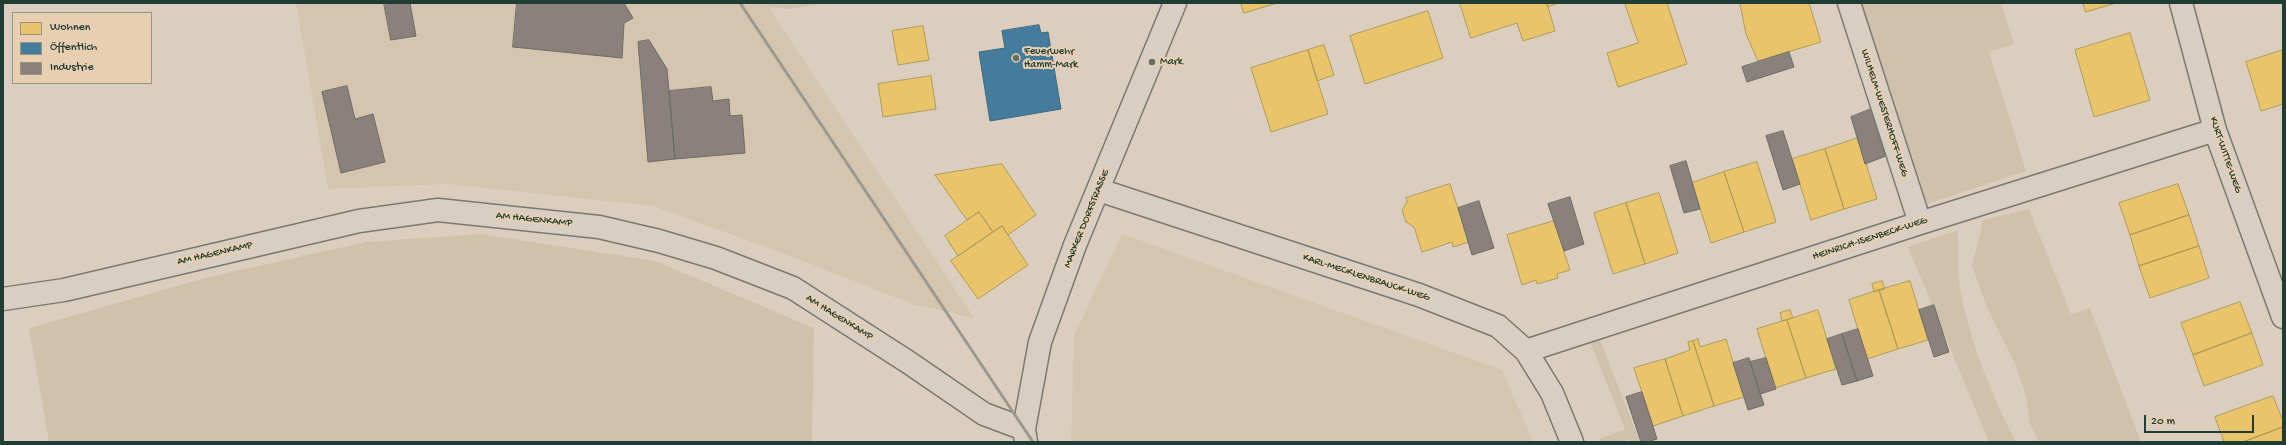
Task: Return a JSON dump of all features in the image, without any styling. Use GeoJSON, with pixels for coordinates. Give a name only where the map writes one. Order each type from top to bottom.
{"type":"FeatureCollection","features":[{"type":"Feature","properties":{"kind":"street","name":"MARKER DORFSTRASSE"},"geometry":{"type":"LineString","coordinates":[[1025,436],[1040,342],[1075,245],[1175,3]]}},
{"type":"Feature","properties":{"kind":"street","name":"WILHELM-WESTERHOFF-WEG"},"geometry":{"type":"LineString","coordinates":[[1849,3],[1920,223]]}},
{"type":"Feature","properties":{"kind":"street","name":"KURT-WITTE-WEG"},"geometry":{"type":"LineString","coordinates":[[2181,3],[2215,130],[2281,308]]}},
{"type":"Feature","properties":{"kind":"street","name":"HEINRICH-ISENBECK-WEG"},"geometry":{"type":"LineString","coordinates":[[1526,351],[1920,223],[2215,130]]}},
{"type":"Feature","properties":{"kind":"street","name":"KARL-MECKLENBRAUCK-WEG"},"geometry":{"type":"LineString","coordinates":[[1099,190],[1420,295],[1498,326],[1526,351],[1552,393],[1572,442]]}},
{"type":"Feature","properties":{"kind":"street","name":"AM HAGENKAMP"},"geometry":{"type":"LineString","coordinates":[[3,299],[64,290],[359,221],[438,210],[599,227],[659,241],[716,258],[793,288],[908,362],[984,414],[1025,436]]}},
{"type":"Feature","properties":{"kind":"shaded area"},"geometry":{"type":"Polygon","coordinates":[[[296,3],[766,3],[974,318],[912,304],[796,258],[653,206],[447,184],[328,189],[296,3]]]}},
{"type":"Feature","properties":{"kind":"shaded area"},"geometry":{"type":"Polygon","coordinates":[[[766,3],[827,3],[789,9],[769,7],[766,3]]]}},
{"type":"Feature","properties":{"kind":"shaded area"},"geometry":{"type":"Polygon","coordinates":[[[1855,3],[2001,3],[2014,44],[1989,52],[2026,171],[1921,206],[1855,3]]]}},
{"type":"Feature","properties":{"kind":"shaded area"},"geometry":{"type":"Polygon","coordinates":[[[2029,209],[2071,314],[2090,308],[2141,442],[2039,442],[2030,424],[2026,396],[2015,364],[1988,310],[1972,266],[1983,220],[2029,209]]]}},
{"type":"Feature","properties":{"kind":"shaded area"},"geometry":{"type":"Polygon","coordinates":[[[1958,230],[1959,281],[1969,328],[1982,367],[2016,442],[1989,442],[1908,247],[1958,230]]]}},
{"type":"Feature","properties":{"kind":"shaded area"},"geometry":{"type":"Polygon","coordinates":[[[481,234],[655,261],[814,328],[812,442],[49,442],[29,328],[205,278],[366,242],[481,234]]]}},
{"type":"Feature","properties":{"kind":"shaded area"},"geometry":{"type":"Polygon","coordinates":[[[1122,234],[1502,370],[1533,442],[1071,442],[1074,335],[1122,234]]]}},
{"type":"Feature","properties":{"kind":"shaded area"},"geometry":{"type":"Polygon","coordinates":[[[1600,340],[1640,442],[1630,442],[1629,439],[1622,442],[1600,442],[1599,439],[1625,429],[1591,344],[1600,340]]]}},
{"type":"Feature","properties":{"kind":"building: Wohnen"},"geometry":{"type":"Polygon","coordinates":[[[1241,3],[1277,3],[1244,13],[1241,3]]]}},
{"type":"Feature","properties":{"kind":"building: Wohnen"},"geometry":{"type":"Polygon","coordinates":[[[1460,3],[1547,3],[1555,31],[1523,41],[1517,23],[1471,38],[1460,3]]]}},
{"type":"Feature","properties":{"kind":"building: Wohnen"},"geometry":{"type":"Polygon","coordinates":[[[1547,3],[1558,3],[1548,7],[1547,3]]]}},
{"type":"Feature","properties":{"kind":"building: Wohnen"},"geometry":{"type":"Polygon","coordinates":[[[1625,3],[1667,3],[1687,64],[1618,87],[1607,53],[1638,43],[1625,3]]]}},
{"type":"Feature","properties":{"kind":"building: Wohnen"},"geometry":{"type":"Polygon","coordinates":[[[1809,3],[1821,42],[1758,61],[1746,34],[1740,4],[1809,3]]]}},
{"type":"Feature","properties":{"kind":"building: Wohnen"},"geometry":{"type":"Polygon","coordinates":[[[2083,3],[2116,3],[2086,12],[2083,3]]]}},
{"type":"Feature","properties":{"kind":"building: Wohnen"},"geometry":{"type":"Polygon","coordinates":[[[1428,11],[1443,58],[1365,84],[1350,36],[1428,11]]]}},
{"type":"Feature","properties":{"kind":"building: Wohnen"},"geometry":{"type":"Polygon","coordinates":[[[923,26],[929,60],[898,65],[892,31],[923,26]]]}},
{"type":"Feature","properties":{"kind":"building: Wohnen"},"geometry":{"type":"Polygon","coordinates":[[[2130,33],[2150,100],[2094,117],[2075,50],[2130,33]]]}},
{"type":"Feature","properties":{"kind":"building: Wohnen"},"geometry":{"type":"Polygon","coordinates":[[[1324,45],[1334,75],[1317,81],[1308,50],[1324,45]]]}},
{"type":"Feature","properties":{"kind":"building: Wohnen"},"geometry":{"type":"Polygon","coordinates":[[[1308,50],[1328,114],[1271,132],[1251,68],[1308,50]]]}},
{"type":"Feature","properties":{"kind":"building: Wohnen"},"geometry":{"type":"Polygon","coordinates":[[[2283,50],[2283,104],[2261,111],[2246,62],[2283,50]]]}},
{"type":"Feature","properties":{"kind":"building: Wohnen"},"geometry":{"type":"Polygon","coordinates":[[[931,76],[936,109],[883,117],[878,84],[931,76]]]}},
{"type":"Feature","properties":{"kind":"building: Wohnen"},"geometry":{"type":"Polygon","coordinates":[[[1858,138],[1877,199],[1844,209],[1825,149],[1858,138]]]}},
{"type":"Feature","properties":{"kind":"building: Wohnen"},"geometry":{"type":"Polygon","coordinates":[[[1825,149],[1844,209],[1811,220],[1792,159],[1825,149]]]}},
{"type":"Feature","properties":{"kind":"building: Wohnen"},"geometry":{"type":"Polygon","coordinates":[[[1757,162],[1776,222],[1744,232],[1724,172],[1757,162]]]}},
{"type":"Feature","properties":{"kind":"building: Wohnen"},"geometry":{"type":"Polygon","coordinates":[[[1002,164],[1036,215],[1008,235],[1002,226],[993,232],[979,212],[967,220],[935,175],[1002,164]]]}},
{"type":"Feature","properties":{"kind":"building: Wohnen"},"geometry":{"type":"Polygon","coordinates":[[[1724,172],[1744,232],[1711,243],[1692,183],[1724,172]]]}},
{"type":"Feature","properties":{"kind":"building: Wohnen"},"geometry":{"type":"Polygon","coordinates":[[[1450,184],[1469,242],[1453,247],[1452,242],[1422,252],[1414,227],[1406,222],[1402,210],[1407,202],[1406,198],[1450,184]]]}},
{"type":"Feature","properties":{"kind":"building: Wohnen"},"geometry":{"type":"Polygon","coordinates":[[[2178,184],[2189,215],[2130,235],[2119,203],[2178,184]]]}},
{"type":"Feature","properties":{"kind":"building: Wohnen"},"geometry":{"type":"Polygon","coordinates":[[[1659,193],[1678,253],[1645,264],[1626,203],[1659,193]]]}},
{"type":"Feature","properties":{"kind":"building: Wohnen"},"geometry":{"type":"Polygon","coordinates":[[[1626,203],[1645,264],[1613,274],[1594,213],[1626,203]]]}},
{"type":"Feature","properties":{"kind":"building: Wohnen"},"geometry":{"type":"Polygon","coordinates":[[[979,212],[993,232],[958,256],[945,236],[979,212]]]}},
{"type":"Feature","properties":{"kind":"building: Wohnen"},"geometry":{"type":"Polygon","coordinates":[[[2189,215],[2199,246],[2139,266],[2130,235],[2189,215]]]}},
{"type":"Feature","properties":{"kind":"building: Wohnen"},"geometry":{"type":"Polygon","coordinates":[[[1554,221],[1570,270],[1557,274],[1558,278],[1537,284],[1536,280],[1522,285],[1507,235],[1554,221]]]}},
{"type":"Feature","properties":{"kind":"building: Wohnen"},"geometry":{"type":"Polygon","coordinates":[[[1002,226],[1028,265],[978,299],[951,261],[1002,226]]]}},
{"type":"Feature","properties":{"kind":"building: Wohnen"},"geometry":{"type":"Polygon","coordinates":[[[2199,246],[2209,278],[2150,298],[2139,266],[2199,246]]]}},
{"type":"Feature","properties":{"kind":"building: Wohnen"},"geometry":{"type":"Polygon","coordinates":[[[1882,281],[1885,289],[1874,292],[1872,284],[1882,281]]]}},
{"type":"Feature","properties":{"kind":"building: Wohnen"},"geometry":{"type":"Polygon","coordinates":[[[1910,281],[1928,340],[1898,349],[1879,290],[1910,281]]]}},
{"type":"Feature","properties":{"kind":"building: Wohnen"},"geometry":{"type":"Polygon","coordinates":[[[1879,290],[1898,349],[1867,359],[1849,300],[1879,290]]]}},
{"type":"Feature","properties":{"kind":"building: Wohnen"},"geometry":{"type":"Polygon","coordinates":[[[2240,302],[2252,333],[2193,355],[2181,323],[2240,302]]]}},
{"type":"Feature","properties":{"kind":"building: Wohnen"},"geometry":{"type":"Polygon","coordinates":[[[1790,310],[1793,318],[1782,321],[1780,313],[1790,310]]]}},
{"type":"Feature","properties":{"kind":"building: Wohnen"},"geometry":{"type":"Polygon","coordinates":[[[1818,310],[1836,369],[1806,378],[1787,320],[1818,310]]]}},
{"type":"Feature","properties":{"kind":"building: Wohnen"},"geometry":{"type":"Polygon","coordinates":[[[1787,320],[1806,378],[1775,388],[1757,329],[1787,320]]]}},
{"type":"Feature","properties":{"kind":"building: Wohnen"},"geometry":{"type":"Polygon","coordinates":[[[2252,333],[2263,365],[2204,386],[2193,355],[2252,333]]]}},
{"type":"Feature","properties":{"kind":"building: Wohnen"},"geometry":{"type":"Polygon","coordinates":[[[1698,339],[1700,347],[1726,339],[1744,397],[1714,406],[1693,341],[1698,339]]]}},
{"type":"Feature","properties":{"kind":"building: Wohnen"},"geometry":{"type":"Polygon","coordinates":[[[1693,341],[1714,406],[1683,416],[1665,359],[1690,350],[1688,342],[1693,341]]]}},
{"type":"Feature","properties":{"kind":"building: Wohnen"},"geometry":{"type":"Polygon","coordinates":[[[1665,359],[1683,416],[1653,426],[1634,368],[1665,359]]]}},
{"type":"Feature","properties":{"kind":"building: Wohnen"},"geometry":{"type":"Polygon","coordinates":[[[2273,396],[2283,421],[2283,427],[2243,442],[2224,442],[2215,417],[2273,396]]]}},
{"type":"Feature","properties":{"kind":"building: Wohnen"},"geometry":{"type":"Polygon","coordinates":[[[2283,427],[2283,442],[2243,442],[2283,427]]]}},
{"type":"Feature","properties":{"kind":"building: Öffentlich"},"geometry":{"type":"Polygon","coordinates":[[[1039,25],[1041,33],[1048,32],[1061,109],[990,121],[979,52],[1005,48],[1002,31],[1039,25]]]}},
{"type":"Feature","properties":{"kind":"building: Industrie"},"geometry":{"type":"Polygon","coordinates":[[[384,3],[410,3],[416,36],[391,40],[384,3]]]}},
{"type":"Feature","properties":{"kind":"building: Industrie"},"geometry":{"type":"Polygon","coordinates":[[[517,3],[624,3],[633,18],[624,23],[622,58],[513,47],[517,3]]]}},
{"type":"Feature","properties":{"kind":"building: Industrie"},"geometry":{"type":"Polygon","coordinates":[[[649,40],[667,69],[675,159],[648,162],[638,42],[649,40]]]}},
{"type":"Feature","properties":{"kind":"building: Industrie"},"geometry":{"type":"Polygon","coordinates":[[[1789,52],[1794,67],[1747,82],[1742,67],[1789,52]]]}},
{"type":"Feature","properties":{"kind":"building: Industrie"},"geometry":{"type":"Polygon","coordinates":[[[347,86],[355,119],[373,114],[385,162],[341,173],[322,92],[347,86]]]}},
{"type":"Feature","properties":{"kind":"building: Industrie"},"geometry":{"type":"Polygon","coordinates":[[[711,87],[713,101],[729,99],[730,116],[742,115],[745,153],[675,159],[669,91],[711,87]]]}},
{"type":"Feature","properties":{"kind":"building: Industrie"},"geometry":{"type":"Polygon","coordinates":[[[1871,109],[1886,156],[1865,164],[1851,117],[1871,109]]]}},
{"type":"Feature","properties":{"kind":"building: Industrie"},"geometry":{"type":"Polygon","coordinates":[[[1783,131],[1800,184],[1783,190],[1766,136],[1783,131]]]}},
{"type":"Feature","properties":{"kind":"building: Industrie"},"geometry":{"type":"Polygon","coordinates":[[[1686,161],[1700,209],[1684,213],[1670,166],[1686,161]]]}},
{"type":"Feature","properties":{"kind":"building: Industrie"},"geometry":{"type":"Polygon","coordinates":[[[1570,197],[1584,244],[1564,251],[1548,204],[1570,197]]]}},
{"type":"Feature","properties":{"kind":"building: Industrie"},"geometry":{"type":"Polygon","coordinates":[[[1479,201],[1494,248],[1472,255],[1458,208],[1479,201]]]}},
{"type":"Feature","properties":{"kind":"building: Industrie"},"geometry":{"type":"Polygon","coordinates":[[[1934,305],[1949,352],[1934,357],[1919,310],[1934,305]]]}},
{"type":"Feature","properties":{"kind":"building: Industrie"},"geometry":{"type":"Polygon","coordinates":[[[1858,329],[1873,376],[1857,381],[1842,334],[1858,329]]]}},
{"type":"Feature","properties":{"kind":"building: Industrie"},"geometry":{"type":"Polygon","coordinates":[[[1842,334],[1857,381],[1842,385],[1827,339],[1842,334]]]}},
{"type":"Feature","properties":{"kind":"building: Industrie"},"geometry":{"type":"Polygon","coordinates":[[[1749,358],[1764,405],[1748,410],[1733,363],[1749,358]]]}},
{"type":"Feature","properties":{"kind":"building: Industrie"},"geometry":{"type":"Polygon","coordinates":[[[1766,358],[1776,389],[1760,394],[1750,362],[1766,358]]]}},
{"type":"Feature","properties":{"kind":"building: Industrie"},"geometry":{"type":"Polygon","coordinates":[[[1642,392],[1657,439],[1647,442],[1641,442],[1626,397],[1642,392]]]}},
{"type":"Feature","properties":{"kind":"railway"},"geometry":{"type":"LineString","coordinates":[[740,3],[1033,442]]}},
{"type":"Feature","properties":{"kind":"place","name":"Feuerwehr Hamm-Mark"},"geometry":{"type":"Point","coordinates":[1016,58]}},
{"type":"Feature","properties":{"kind":"place","name":"Mark"},"geometry":{"type":"Point","coordinates":[1152,62]}}]}
